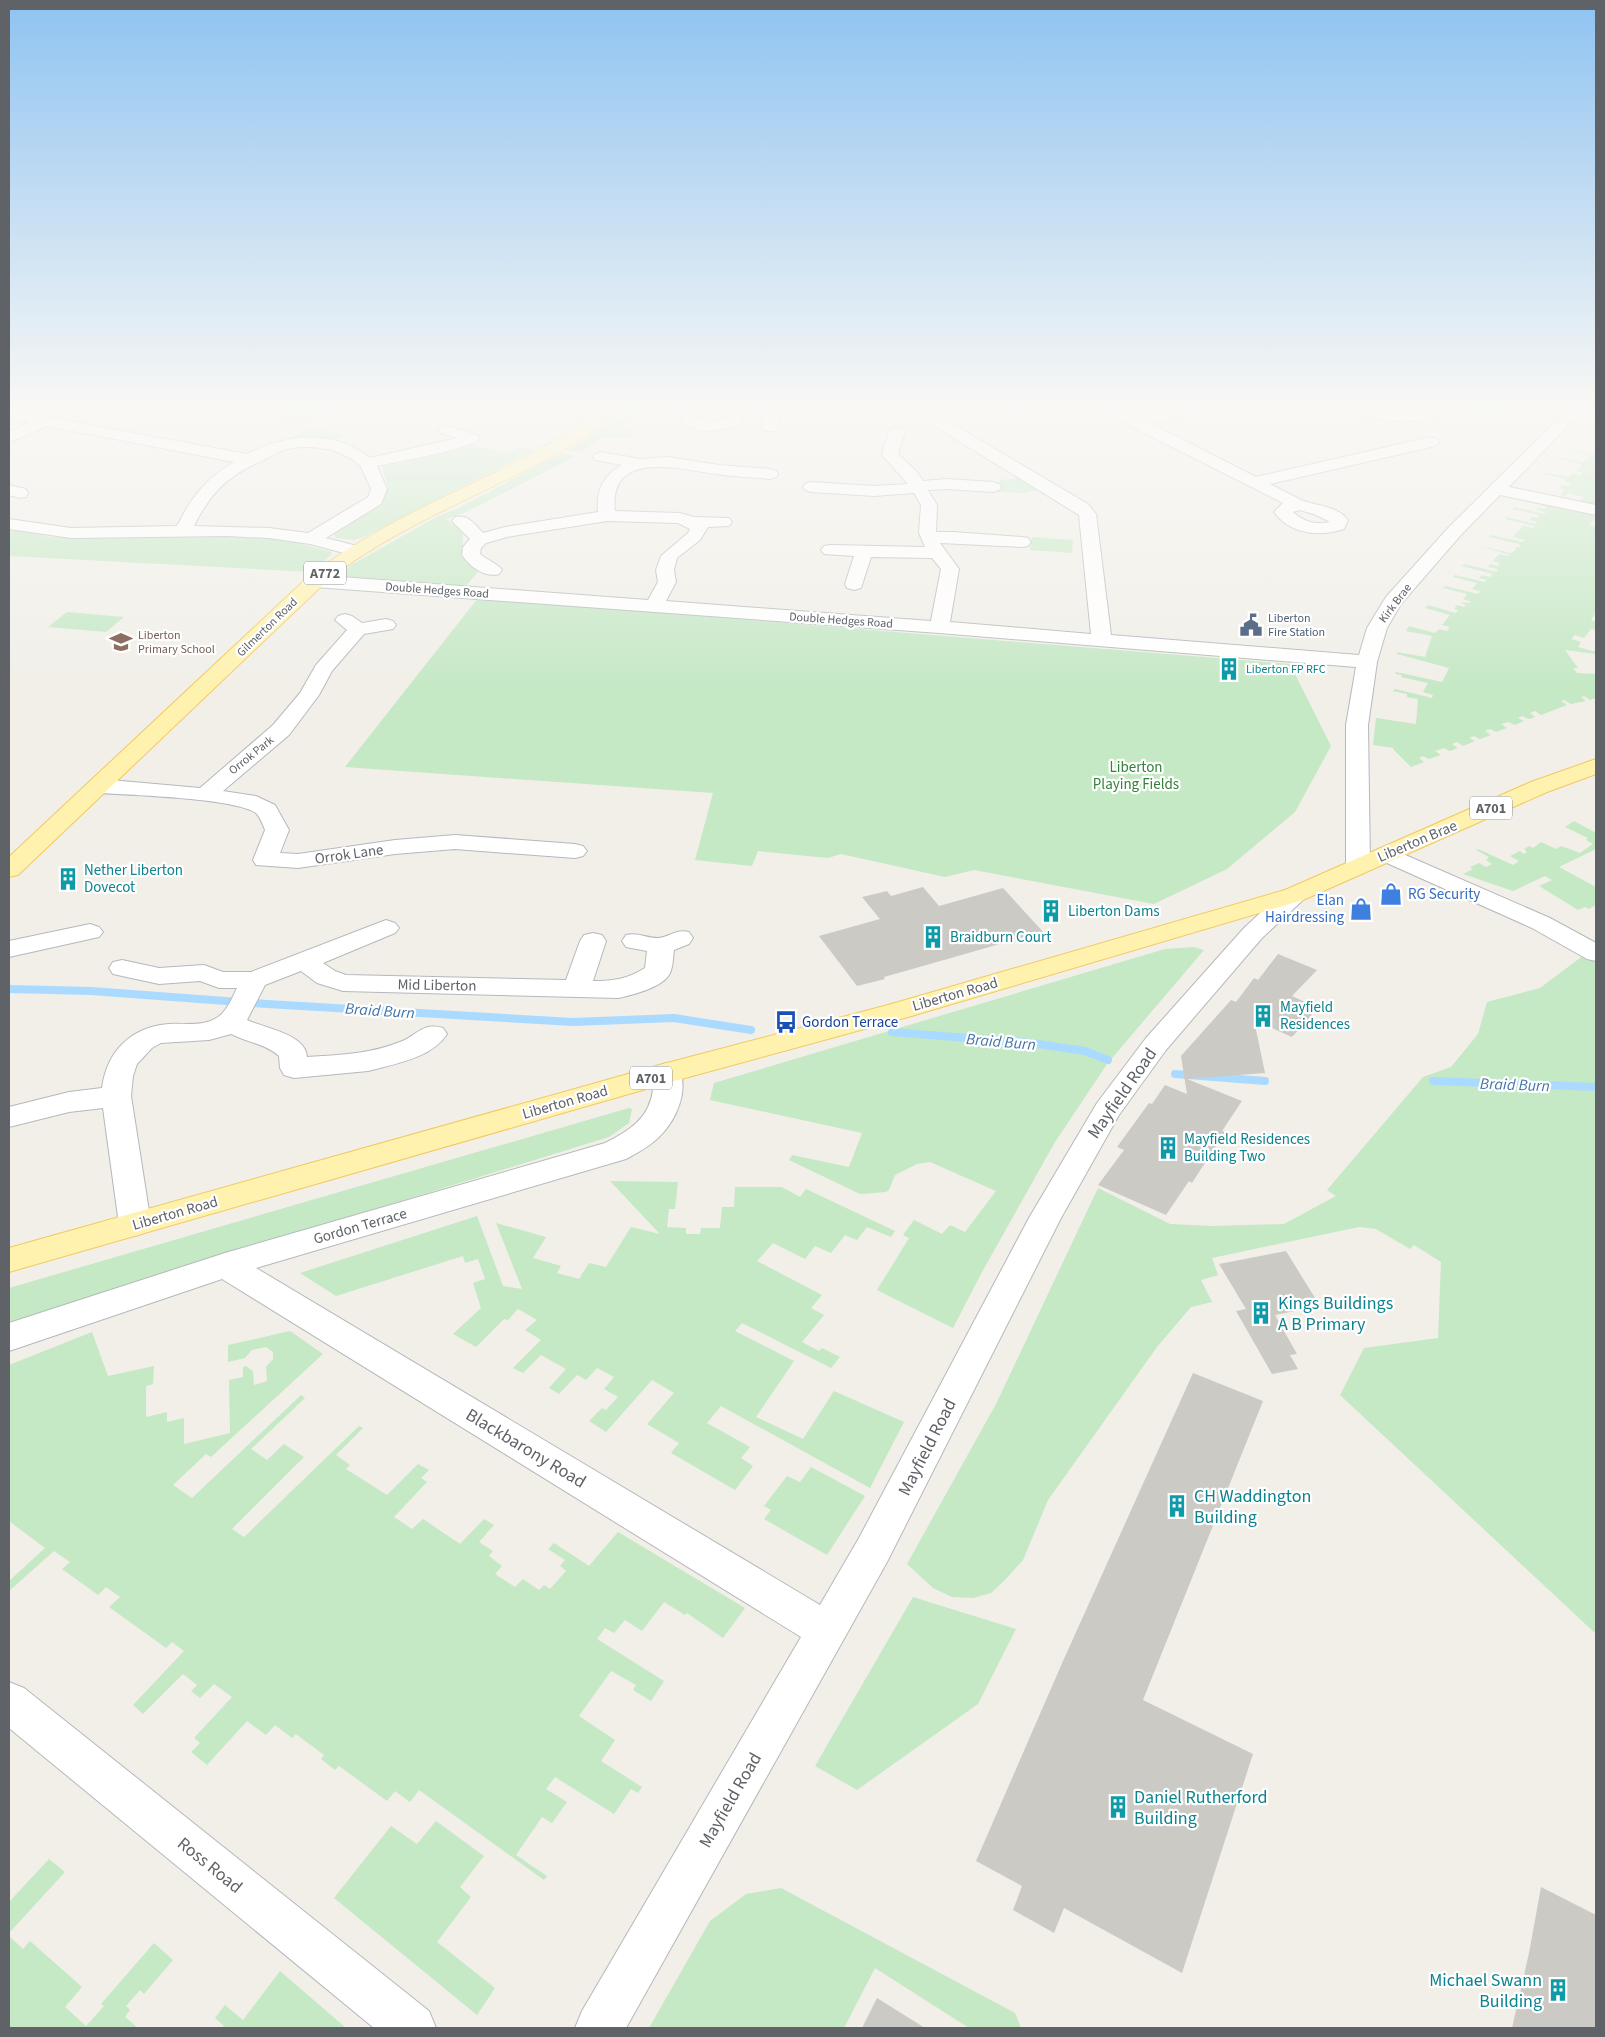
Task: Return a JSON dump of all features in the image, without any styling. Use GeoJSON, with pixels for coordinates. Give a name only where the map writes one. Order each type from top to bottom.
{"type":"FeatureCollection","features":[{"type":"Feature","properties":{"kind":"main road","name":"Gilmerton Road"},"geometry":{"type":"LineString","coordinates":[[9,870],[315,581],[355,550],[453,500]]}},
{"type":"Feature","properties":{"kind":"main road","name":"Liberton Brae"},"geometry":{"type":"LineString","coordinates":[[1294,895],[1539,787],[1596,766]]}},
{"type":"Feature","properties":{"kind":"main road","name":"Liberton Road"},"geometry":{"type":"LineString","coordinates":[[9,1260],[667,1073],[873,1018],[1294,895]]}},
{"type":"Feature","properties":{"kind":"street"},"geometry":{"type":"LineString","coordinates":[[183,532],[201,500]]}},
{"type":"Feature","properties":{"kind":"street"},"geometry":{"type":"LineString","coordinates":[[311,539],[375,500]]}},
{"type":"Feature","properties":{"kind":"street"},"geometry":{"type":"LineString","coordinates":[[605,500],[607,516]]}},
{"type":"Feature","properties":{"kind":"street"},"geometry":{"type":"LineString","coordinates":[[926,500],[929,505],[925,527],[932,545],[950,569],[939,627]]}},
{"type":"Feature","properties":{"kind":"street"},"geometry":{"type":"LineString","coordinates":[[1069,500],[1082,508],[1087,514],[1102,640]]}},
{"type":"Feature","properties":{"kind":"street"},"geometry":{"type":"LineString","coordinates":[[1289,500],[1299,505]]}},
{"type":"Feature","properties":{"kind":"street","name":"Kirk Brae"},"geometry":{"type":"LineString","coordinates":[[1358,866],[1356,725],[1367,662],[1377,628],[1393,601],[1485,500]]}},
{"type":"Feature","properties":{"kind":"street"},"geometry":{"type":"LineString","coordinates":[[1549,500],[1596,510]]}},
{"type":"Feature","properties":{"kind":"street"},"geometry":{"type":"LineString","coordinates":[[493,570],[480,564],[471,555],[472,547],[480,539],[505,532],[607,516],[680,518],[692,522],[700,528],[694,538],[669,554],[663,568],[666,582],[653,607]]}},
{"type":"Feature","properties":{"kind":"street"},"geometry":{"type":"LineString","coordinates":[[462,521],[480,539]]}},
{"type":"Feature","properties":{"kind":"street"},"geometry":{"type":"LineString","coordinates":[[692,522],[723,522]]}},
{"type":"Feature","properties":{"kind":"street"},"geometry":{"type":"LineString","coordinates":[[9,524],[71,533],[269,533],[311,539],[355,550]]}},
{"type":"Feature","properties":{"kind":"street"},"geometry":{"type":"LineString","coordinates":[[830,550],[864,552],[932,545],[953,537],[1022,542]]}},
{"type":"Feature","properties":{"kind":"street"},"geometry":{"type":"LineString","coordinates":[[854,584],[864,552]]}},
{"type":"Feature","properties":{"kind":"street","name":"Double Hedges Road"},"geometry":{"type":"LineString","coordinates":[[315,581],[939,627],[1367,662]]}},
{"type":"Feature","properties":{"kind":"street","name":"Orrok Park"},"geometry":{"type":"LineString","coordinates":[[205,795],[237,766],[282,730],[309,696],[323,669],[351,625],[386,625]]}},
{"type":"Feature","properties":{"kind":"street"},"geometry":{"type":"LineString","coordinates":[[99,786],[205,795]]}},
{"type":"Feature","properties":{"kind":"street","name":"Orrok Lane"},"geometry":{"type":"LineString","coordinates":[[205,795],[248,801],[267,810],[277,830],[265,860],[298,861],[455,842],[561,846]]}},
{"type":"Feature","properties":{"kind":"street"},"geometry":{"type":"LineString","coordinates":[[1387,854],[1540,922],[1596,952]]}},
{"type":"Feature","properties":{"kind":"street","name":"Mayfield Road"},"geometry":{"type":"LineString","coordinates":[[599,2028],[873,1550],[1045,1218],[1107,1110],[1156,1044],[1253,934],[1294,895]]}},
{"type":"Feature","properties":{"kind":"street"},"geometry":{"type":"LineString","coordinates":[[122,968],[159,976],[204,973],[219,980],[254,980],[386,928]]}},
{"type":"Feature","properties":{"kind":"street"},"geometry":{"type":"LineString","coordinates":[[9,949],[90,932]]}},
{"type":"Feature","properties":{"kind":"street"},"geometry":{"type":"LineString","coordinates":[[577,988],[593,940]]}},
{"type":"Feature","properties":{"kind":"street","name":"Mid Liberton"},"geometry":{"type":"LineString","coordinates":[[304,961],[326,977],[343,983],[618,990],[642,982],[658,972],[671,942],[635,941]]}},
{"type":"Feature","properties":{"kind":"street"},"geometry":{"type":"LineString","coordinates":[[135,1224],[116,1096],[118,1076],[125,1056],[146,1038],[166,1033],[215,1030],[231,1023],[254,980]]}},
{"type":"Feature","properties":{"kind":"street"},"geometry":{"type":"LineString","coordinates":[[231,1023],[254,1034],[278,1040],[294,1053],[290,1077],[368,1062],[412,1048],[433,1034]]}},
{"type":"Feature","properties":{"kind":"street","name":"Gordon Terrace"},"geometry":{"type":"LineString","coordinates":[[9,1337],[225,1265],[615,1151],[643,1135],[660,1116],[669,1090],[667,1073]]}},
{"type":"Feature","properties":{"kind":"street"},"geometry":{"type":"LineString","coordinates":[[9,1118],[69,1102],[116,1096]]}},
{"type":"Feature","properties":{"kind":"street","name":"Blackbarony Road"},"geometry":{"type":"LineString","coordinates":[[225,1265],[827,1631]]}},
{"type":"Feature","properties":{"kind":"street","name":"Ross Road"},"geometry":{"type":"LineString","coordinates":[[9,1702],[412,2028]]}},
{"type":"Feature","properties":{"kind":"green space"},"geometry":{"type":"Polygon","coordinates":[[[380,500],[436,500],[364,537],[354,540],[336,538],[334,534],[337,531],[380,500]]]}},
{"type":"Feature","properties":{"kind":"green space"},"geometry":{"type":"Polygon","coordinates":[[[474,500],[489,500],[447,519],[463,533],[462,555],[478,572],[464,588],[407,585],[346,576],[347,569],[351,565],[440,515],[455,510],[474,500]]]}},
{"type":"Feature","properties":{"kind":"green space"},"geometry":{"type":"Polygon","coordinates":[[[1524,500],[1596,516],[1589,525],[1596,527],[1596,612],[1591,620],[1596,622],[1596,630],[1591,629],[1584,638],[1575,635],[1571,639],[1581,642],[1578,647],[1596,652],[1596,654],[1565,650],[1578,668],[1573,668],[1577,673],[1596,674],[1596,698],[1590,700],[1584,696],[1581,697],[1586,701],[1571,704],[1564,700],[1561,701],[1567,705],[1541,715],[1535,711],[1530,713],[1535,717],[1529,719],[1522,716],[1518,718],[1524,721],[1515,725],[1508,722],[1501,724],[1507,728],[1496,732],[1490,729],[1485,731],[1491,735],[1480,739],[1474,736],[1469,738],[1475,741],[1463,746],[1457,742],[1452,744],[1458,748],[1450,751],[1444,748],[1435,751],[1441,755],[1429,759],[1423,756],[1419,758],[1424,762],[1411,767],[1394,748],[1373,745],[1376,718],[1416,724],[1418,699],[1393,691],[1395,689],[1432,698],[1433,695],[1423,692],[1428,683],[1401,677],[1402,675],[1395,674],[1396,672],[1442,682],[1449,668],[1397,654],[1397,652],[1425,657],[1432,636],[1406,631],[1409,626],[1435,633],[1439,629],[1447,631],[1450,627],[1442,625],[1450,615],[1425,608],[1428,605],[1456,613],[1458,610],[1454,609],[1457,605],[1464,607],[1466,605],[1460,602],[1470,603],[1463,599],[1467,594],[1443,588],[1445,586],[1478,594],[1480,591],[1472,589],[1477,583],[1453,577],[1455,575],[1485,582],[1487,580],[1479,578],[1482,575],[1490,577],[1493,574],[1462,566],[1464,564],[1497,572],[1498,569],[1488,567],[1490,564],[1498,566],[1500,563],[1493,561],[1499,554],[1510,555],[1480,546],[1510,553],[1515,551],[1516,547],[1521,547],[1519,544],[1489,537],[1490,535],[1523,542],[1524,540],[1513,537],[1523,526],[1533,528],[1535,526],[1505,519],[1506,517],[1536,524],[1537,522],[1529,520],[1531,517],[1539,518],[1539,515],[1512,509],[1514,507],[1544,514],[1546,512],[1536,510],[1547,507],[1524,500]]]}},
{"type":"Feature","properties":{"kind":"green space"},"geometry":{"type":"Polygon","coordinates":[[[1582,500],[1596,500],[1596,506],[1580,502],[1582,500]]]}},
{"type":"Feature","properties":{"kind":"green space"},"geometry":{"type":"Polygon","coordinates":[[[9,529],[51,537],[248,536],[293,542],[332,552],[312,572],[9,556],[9,529]]]}},
{"type":"Feature","properties":{"kind":"green space"},"geometry":{"type":"Polygon","coordinates":[[[1032,537],[1073,540],[1072,553],[1030,550],[1032,537]]]}},
{"type":"Feature","properties":{"kind":"green space","name":"Liberton Playing Fields"},"geometry":{"type":"Polygon","coordinates":[[[478,598],[1290,664],[1331,746],[1295,812],[1227,869],[1154,904],[974,870],[945,877],[841,854],[828,858],[758,851],[752,866],[695,860],[713,793],[345,767],[478,598]]]}},
{"type":"Feature","properties":{"kind":"green space"},"geometry":{"type":"Polygon","coordinates":[[[67,612],[124,617],[106,632],[48,627],[67,612]]]}},
{"type":"Feature","properties":{"kind":"green space"},"geometry":{"type":"Polygon","coordinates":[[[1574,821],[1596,833],[1596,849],[1559,867],[1596,887],[1596,905],[1589,909],[1585,907],[1578,910],[1539,886],[1552,880],[1545,876],[1513,891],[1463,874],[1473,869],[1470,867],[1479,863],[1486,867],[1492,864],[1486,860],[1489,857],[1476,850],[1478,849],[1513,865],[1519,861],[1510,856],[1520,851],[1524,854],[1527,852],[1524,849],[1529,846],[1533,848],[1541,842],[1556,849],[1561,846],[1580,853],[1593,844],[1586,840],[1588,838],[1565,827],[1574,821]]]}},
{"type":"Feature","properties":{"kind":"green space"},"geometry":{"type":"Polygon","coordinates":[[[1194,947],[1204,950],[1107,1064],[1055,1142],[953,1328],[877,1290],[909,1238],[903,1235],[914,1220],[942,1234],[950,1225],[965,1232],[996,1191],[930,1162],[917,1164],[895,1175],[889,1190],[886,1192],[860,1194],[789,1160],[792,1155],[849,1167],[862,1133],[710,1100],[714,1083],[1165,949],[1194,947]]]}},
{"type":"Feature","properties":{"kind":"green space"},"geometry":{"type":"Polygon","coordinates":[[[1584,955],[1596,962],[1596,1634],[1340,1395],[1364,1348],[1438,1338],[1441,1262],[1414,1245],[1410,1249],[1376,1229],[1359,1227],[1212,1258],[1218,1275],[1201,1280],[1212,1302],[1191,1307],[1157,1347],[1048,1500],[1023,1560],[991,1593],[973,1598],[952,1597],[933,1588],[907,1564],[996,1404],[1098,1188],[1170,1224],[1212,1226],[1284,1224],[1336,1196],[1327,1190],[1423,1077],[1451,1067],[1478,1034],[1487,1002],[1540,988],[1584,955]]]}},
{"type":"Feature","properties":{"kind":"green space"},"geometry":{"type":"Polygon","coordinates":[[[629,1108],[632,1109],[629,1123],[609,1137],[9,1322],[9,1288],[629,1108]]]}},
{"type":"Feature","properties":{"kind":"green space"},"geometry":{"type":"Polygon","coordinates":[[[610,1181],[678,1182],[675,1209],[669,1209],[667,1227],[686,1228],[686,1234],[700,1234],[701,1228],[720,1228],[722,1207],[734,1207],[735,1187],[782,1187],[800,1197],[806,1189],[895,1231],[891,1237],[867,1227],[857,1240],[845,1235],[831,1253],[815,1246],[805,1259],[773,1243],[757,1261],[822,1295],[811,1308],[824,1315],[802,1342],[819,1351],[822,1348],[840,1357],[831,1368],[742,1323],[735,1331],[794,1361],[756,1417],[803,1439],[834,1391],[904,1422],[870,1488],[721,1406],[707,1423],[750,1447],[741,1458],[753,1466],[735,1490],[671,1453],[679,1443],[647,1424],[674,1393],[652,1380],[606,1432],[589,1421],[602,1408],[606,1410],[618,1397],[604,1389],[614,1377],[597,1368],[586,1380],[577,1375],[559,1394],[549,1388],[566,1369],[541,1355],[523,1373],[513,1368],[541,1340],[525,1330],[537,1320],[518,1309],[508,1320],[504,1319],[476,1347],[453,1334],[481,1308],[473,1283],[485,1279],[478,1259],[465,1263],[463,1256],[336,1296],[300,1273],[477,1216],[503,1286],[522,1289],[496,1223],[546,1237],[533,1258],[561,1266],[557,1273],[579,1279],[589,1263],[606,1267],[631,1227],[660,1234],[610,1181]]]}},
{"type":"Feature","properties":{"kind":"green space"},"geometry":{"type":"Polygon","coordinates":[[[290,1331],[323,1354],[211,1457],[206,1454],[173,1485],[192,1498],[301,1395],[305,1398],[251,1449],[267,1460],[284,1444],[304,1457],[232,1529],[244,1537],[359,1426],[363,1428],[336,1455],[350,1465],[346,1469],[387,1495],[418,1464],[429,1470],[421,1478],[427,1482],[394,1517],[412,1529],[423,1519],[460,1544],[484,1519],[494,1525],[479,1542],[493,1551],[489,1556],[502,1566],[495,1574],[515,1587],[523,1579],[539,1590],[544,1585],[550,1589],[566,1571],[560,1566],[565,1560],[548,1549],[554,1543],[589,1566],[618,1532],[745,1608],[723,1638],[687,1613],[685,1615],[664,1602],[642,1631],[625,1620],[614,1633],[605,1628],[597,1639],[664,1681],[651,1701],[633,1690],[636,1685],[611,1671],[579,1716],[615,1740],[601,1761],[642,1787],[638,1793],[631,1789],[614,1814],[555,1777],[546,1789],[567,1802],[552,1823],[542,1817],[516,1855],[547,1876],[544,1880],[419,1790],[410,1802],[395,1791],[387,1801],[339,1766],[335,1770],[321,1759],[324,1755],[296,1734],[292,1738],[275,1725],[266,1735],[247,1721],[207,1765],[191,1752],[200,1743],[194,1738],[232,1697],[214,1684],[200,1698],[191,1691],[197,1685],[183,1674],[143,1714],[133,1705],[184,1651],[172,1642],[166,1648],[109,1607],[120,1597],[106,1587],[98,1595],[62,1569],[70,1562],[54,1551],[9,1591],[9,1581],[45,1548],[9,1521],[9,1365],[92,1332],[108,1376],[154,1366],[153,1384],[146,1386],[146,1417],[167,1412],[167,1422],[184,1418],[184,1444],[230,1433],[229,1380],[243,1377],[243,1367],[246,1366],[253,1371],[254,1385],[267,1381],[266,1367],[273,1359],[273,1352],[266,1347],[252,1350],[245,1358],[228,1362],[228,1345],[290,1331]]]}},
{"type":"Feature","properties":{"kind":"green space"},"geometry":{"type":"Polygon","coordinates":[[[811,1467],[865,1496],[827,1555],[764,1519],[771,1510],[764,1506],[787,1476],[800,1482],[811,1467]]]}},
{"type":"Feature","properties":{"kind":"green space"},"geometry":{"type":"Polygon","coordinates":[[[913,1597],[1016,1629],[978,1704],[857,1790],[815,1766],[913,1597]]]}},
{"type":"Feature","properties":{"kind":"green space"},"geometry":{"type":"Polygon","coordinates":[[[436,1821],[484,1856],[460,1887],[471,1897],[437,1942],[495,1988],[477,2015],[334,1898],[391,1826],[417,1844],[436,1821]]]}},
{"type":"Feature","properties":{"kind":"green space"},"geometry":{"type":"Polygon","coordinates":[[[49,1859],[65,1872],[9,1933],[9,1902],[49,1859]]]}},
{"type":"Feature","properties":{"kind":"green space"},"geometry":{"type":"Polygon","coordinates":[[[781,1888],[1015,2013],[1021,2028],[969,2028],[875,1968],[844,2028],[649,2028],[710,1921],[746,1894],[781,1888]]]}},
{"type":"Feature","properties":{"kind":"green space"},"geometry":{"type":"Polygon","coordinates":[[[9,1936],[23,1949],[30,1941],[82,1987],[65,2007],[86,2026],[104,2006],[101,2004],[154,1943],[173,1960],[144,1994],[140,1990],[126,2006],[130,2010],[125,2017],[138,2028],[9,2028],[9,1936]]]}},
{"type":"Feature","properties":{"kind":"green space"},"geometry":{"type":"Polygon","coordinates":[[[280,1971],[346,2028],[222,2028],[224,2026],[215,2018],[225,2005],[243,2020],[280,1971]]]}},
{"type":"Feature","properties":{"kind":"building","name":"Braidburn Court"},"geometry":{"type":"Polygon","coordinates":[[[923,887],[939,906],[1003,888],[1045,934],[1018,941],[1017,939],[857,986],[819,936],[880,919],[862,897],[887,891],[891,896],[923,887]]]}},
{"type":"Feature","properties":{"kind":"building"},"geometry":{"type":"Polygon","coordinates":[[[1278,954],[1317,970],[1292,996],[1318,1008],[1292,1037],[1254,1020],[1265,1073],[1187,1079],[1242,1101],[1222,1131],[1225,1132],[1192,1183],[1189,1181],[1166,1215],[1098,1185],[1124,1150],[1117,1147],[1149,1103],[1152,1104],[1165,1085],[1187,1094],[1181,1056],[1231,1000],[1236,1002],[1254,978],[1258,980],[1278,954]]]}},
{"type":"Feature","properties":{"kind":"building","name":"Kings Buildings A B Primary"},"geometry":{"type":"Polygon","coordinates":[[[1286,1251],[1320,1306],[1275,1315],[1297,1354],[1290,1355],[1298,1369],[1272,1374],[1236,1311],[1246,1309],[1219,1264],[1286,1251]]]}},
{"type":"Feature","properties":{"kind":"building","name":"Daniel Rutherford Building"},"geometry":{"type":"Polygon","coordinates":[[[1193,1373],[1263,1401],[1143,1700],[1253,1754],[1182,1973],[1064,1908],[1054,1933],[1013,1910],[1022,1886],[976,1861],[1063,1661],[1193,1373]]]}},
{"type":"Feature","properties":{"kind":"building","name":"Michael Swann Building"},"geometry":{"type":"Polygon","coordinates":[[[1541,1887],[1596,1915],[1596,2028],[1512,2028],[1529,1953],[1541,1887]]]}},
{"type":"Feature","properties":{"kind":"building"},"geometry":{"type":"Polygon","coordinates":[[[877,1998],[925,2028],[862,2028],[877,1998]]]}},
{"type":"Feature","properties":{"kind":"waterway","name":"Braid Burn"},"geometry":{"type":"LineString","coordinates":[[9,989],[91,991],[267,1004],[573,1022],[674,1018],[751,1030]]}},
{"type":"Feature","properties":{"kind":"waterway","name":"Braid Burn"},"geometry":{"type":"LineString","coordinates":[[892,1032],[1031,1043],[1085,1051],[1108,1060]]}},
{"type":"Feature","properties":{"kind":"waterway","name":"Braid Burn"},"geometry":{"type":"LineString","coordinates":[[1175,1074],[1265,1081]]}},
{"type":"Feature","properties":{"kind":"waterway","name":"Braid Burn"},"geometry":{"type":"LineString","coordinates":[[1433,1081],[1596,1087]]}},
{"type":"Feature","properties":{"kind":"place","name":"Liberton Fire Station"},"geometry":{"type":"Point","coordinates":[1251,625]}},
{"type":"Feature","properties":{"kind":"place","name":"Liberton Primary School"},"geometry":{"type":"Point","coordinates":[121,642]}},
{"type":"Feature","properties":{"kind":"place","name":"Liberton FP RFC"},"geometry":{"type":"Point","coordinates":[1229,669]}},
{"type":"Feature","properties":{"kind":"place","name":"Nether Liberton Dovecot"},"geometry":{"type":"Point","coordinates":[68,879]}},
{"type":"Feature","properties":{"kind":"place","name":"RG Security"},"geometry":{"type":"Point","coordinates":[1391,894]}},
{"type":"Feature","properties":{"kind":"place","name":"Elan Hairdressing"},"geometry":{"type":"Point","coordinates":[1361,909]}},
{"type":"Feature","properties":{"kind":"place","name":"Liberton Dams"},"geometry":{"type":"Point","coordinates":[1051,911]}},
{"type":"Feature","properties":{"kind":"place","name":"Braidburn Court"},"geometry":{"type":"Point","coordinates":[933,937]}},
{"type":"Feature","properties":{"kind":"place","name":"Mayfield Residences"},"geometry":{"type":"Point","coordinates":[1263,1016]}},
{"type":"Feature","properties":{"kind":"place","name":"Gordon Terrace"},"geometry":{"type":"Point","coordinates":[786,1022]}},
{"type":"Feature","properties":{"kind":"place","name":"Mayfield Residences Building Two"},"geometry":{"type":"Point","coordinates":[1168,1148]}},
{"type":"Feature","properties":{"kind":"place","name":"Kings Buildings A B Primary"},"geometry":{"type":"Point","coordinates":[1261,1313]}},
{"type":"Feature","properties":{"kind":"place","name":"CH Waddington Building"},"geometry":{"type":"Point","coordinates":[1177,1506]}},
{"type":"Feature","properties":{"kind":"place","name":"Daniel Rutherford Building"},"geometry":{"type":"Point","coordinates":[1118,1807]}},
{"type":"Feature","properties":{"kind":"place","name":"Michael Swann Building"},"geometry":{"type":"Point","coordinates":[1558,1990]}}]}
